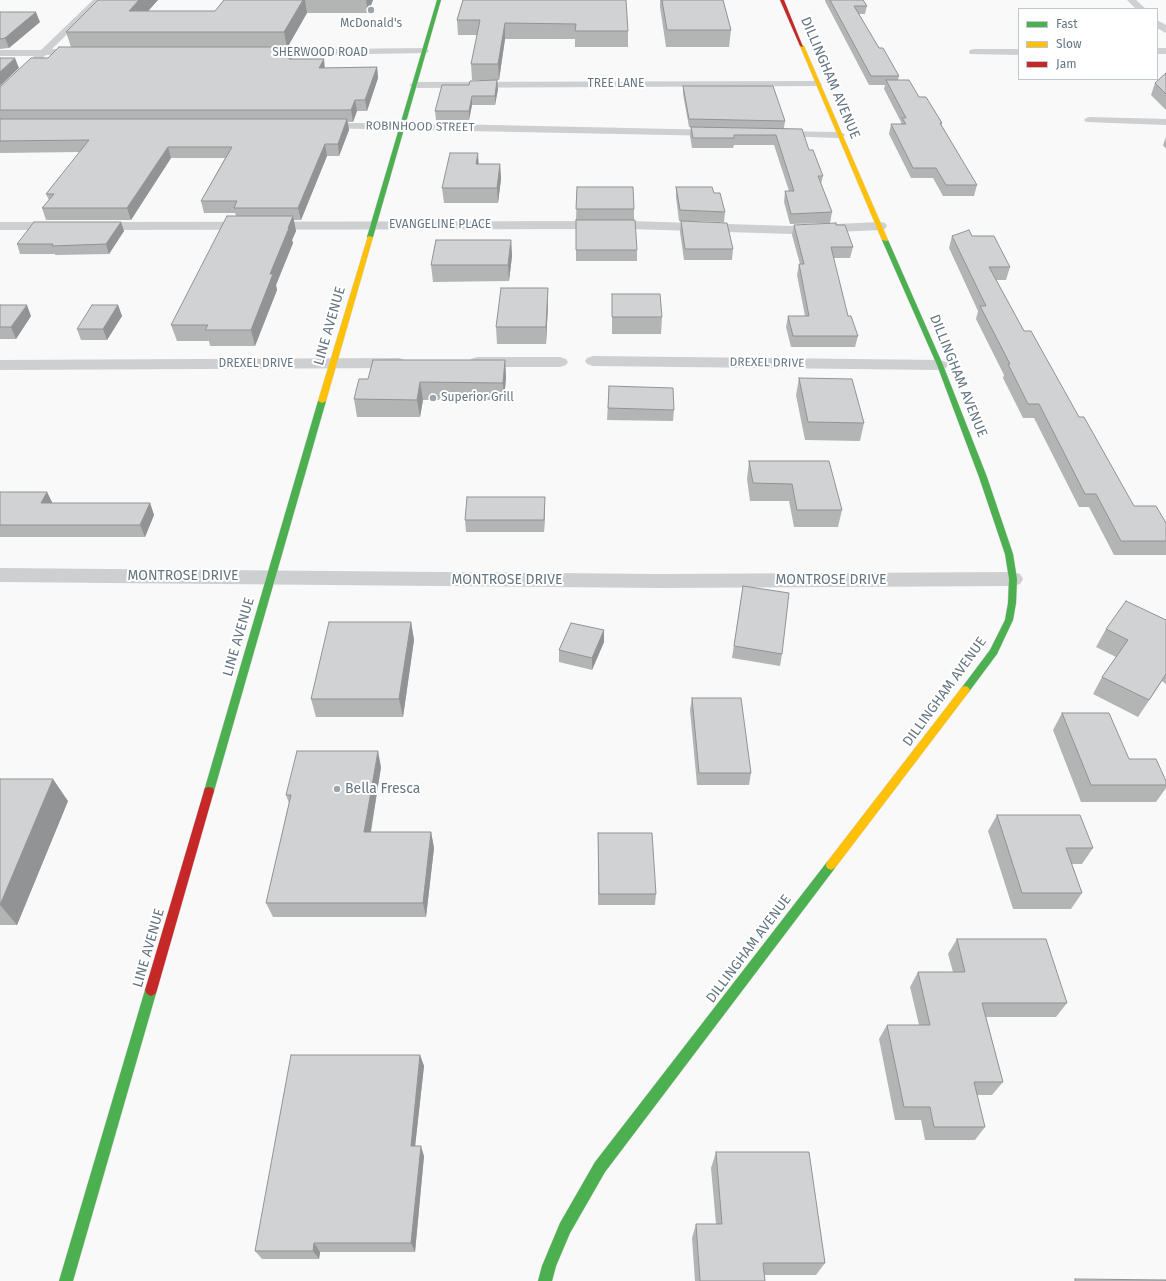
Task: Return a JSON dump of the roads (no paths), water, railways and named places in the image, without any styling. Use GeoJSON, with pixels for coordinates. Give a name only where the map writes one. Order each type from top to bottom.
{"type":"FeatureCollection","features":[{"type":"Feature","properties":{"kind":"street"},"geometry":{"type":"LineString","coordinates":[[0,94],[98,0]]}},
{"type":"Feature","properties":{"kind":"street","name":"LINE AVENUE"},"geometry":{"type":"LineString","coordinates":[[66,1281],[334,364],[438,0]]}},
{"type":"Feature","properties":{"kind":"street","name":"DILLINGHAM AVENUE"},"geometry":{"type":"LineString","coordinates":[[545,1281],[549,1266],[565,1228],[600,1167],[994,652],[1009,620],[1012,603],[1013,579],[1009,554],[983,477],[940,365],[839,135],[782,0]]}},
{"type":"Feature","properties":{"kind":"street"},"geometry":{"type":"LineString","coordinates":[[1131,0],[1140,8]]}},
{"type":"Feature","properties":{"kind":"street"},"geometry":{"type":"LineString","coordinates":[[1158,24],[1166,30]]}},
{"type":"Feature","properties":{"kind":"street","name":"SHERWOOD ROAD"},"geometry":{"type":"LineString","coordinates":[[242,53],[424,51]]}},
{"type":"Feature","properties":{"kind":"street"},"geometry":{"type":"LineString","coordinates":[[0,53],[91,52]]}},
{"type":"Feature","properties":{"kind":"street"},"geometry":{"type":"LineString","coordinates":[[974,52],[1018,52]]}},
{"type":"Feature","properties":{"kind":"street","name":"TREE LANE"},"geometry":{"type":"LineString","coordinates":[[414,85],[817,84]]}},
{"type":"Feature","properties":{"kind":"street"},"geometry":{"type":"LineString","coordinates":[[1090,120],[1166,122]]}},
{"type":"Feature","properties":{"kind":"street","name":"ROBINHOOD STREET"},"geometry":{"type":"LineString","coordinates":[[305,126],[402,126],[728,133]]}},
{"type":"Feature","properties":{"kind":"street"},"geometry":{"type":"LineString","coordinates":[[768,134],[839,135]]}},
{"type":"Feature","properties":{"kind":"street","name":"EVANGELINE PLACE"},"geometry":{"type":"LineString","coordinates":[[86,226],[684,225],[792,230],[880,226]]}},
{"type":"Feature","properties":{"kind":"street"},"geometry":{"type":"LineString","coordinates":[[0,226],[70,226]]}},
{"type":"Feature","properties":{"kind":"street"},"geometry":{"type":"LineString","coordinates":[[465,362],[560,362]]}},
{"type":"Feature","properties":{"kind":"street","name":"DREXEL DRIVE"},"geometry":{"type":"LineString","coordinates":[[593,362],[940,365]]}},
{"type":"Feature","properties":{"kind":"street","name":"DREXEL DRIVE"},"geometry":{"type":"LineString","coordinates":[[0,365],[411,363]]}},
{"type":"Feature","properties":{"kind":"street","name":"MONTROSE DRIVE"},"geometry":{"type":"LineString","coordinates":[[0,575],[652,581],[1013,579]]}},
{"type":"Feature","properties":{"kind":"place","name":"McDonald's"},"geometry":{"type":"Point","coordinates":[371,10]}},
{"type":"Feature","properties":{"kind":"place","name":"Superior Grill"},"geometry":{"type":"Point","coordinates":[433,398]}},
{"type":"Feature","properties":{"kind":"place","name":"Bella Fresca"},"geometry":{"type":"Point","coordinates":[337,789]}}]}
